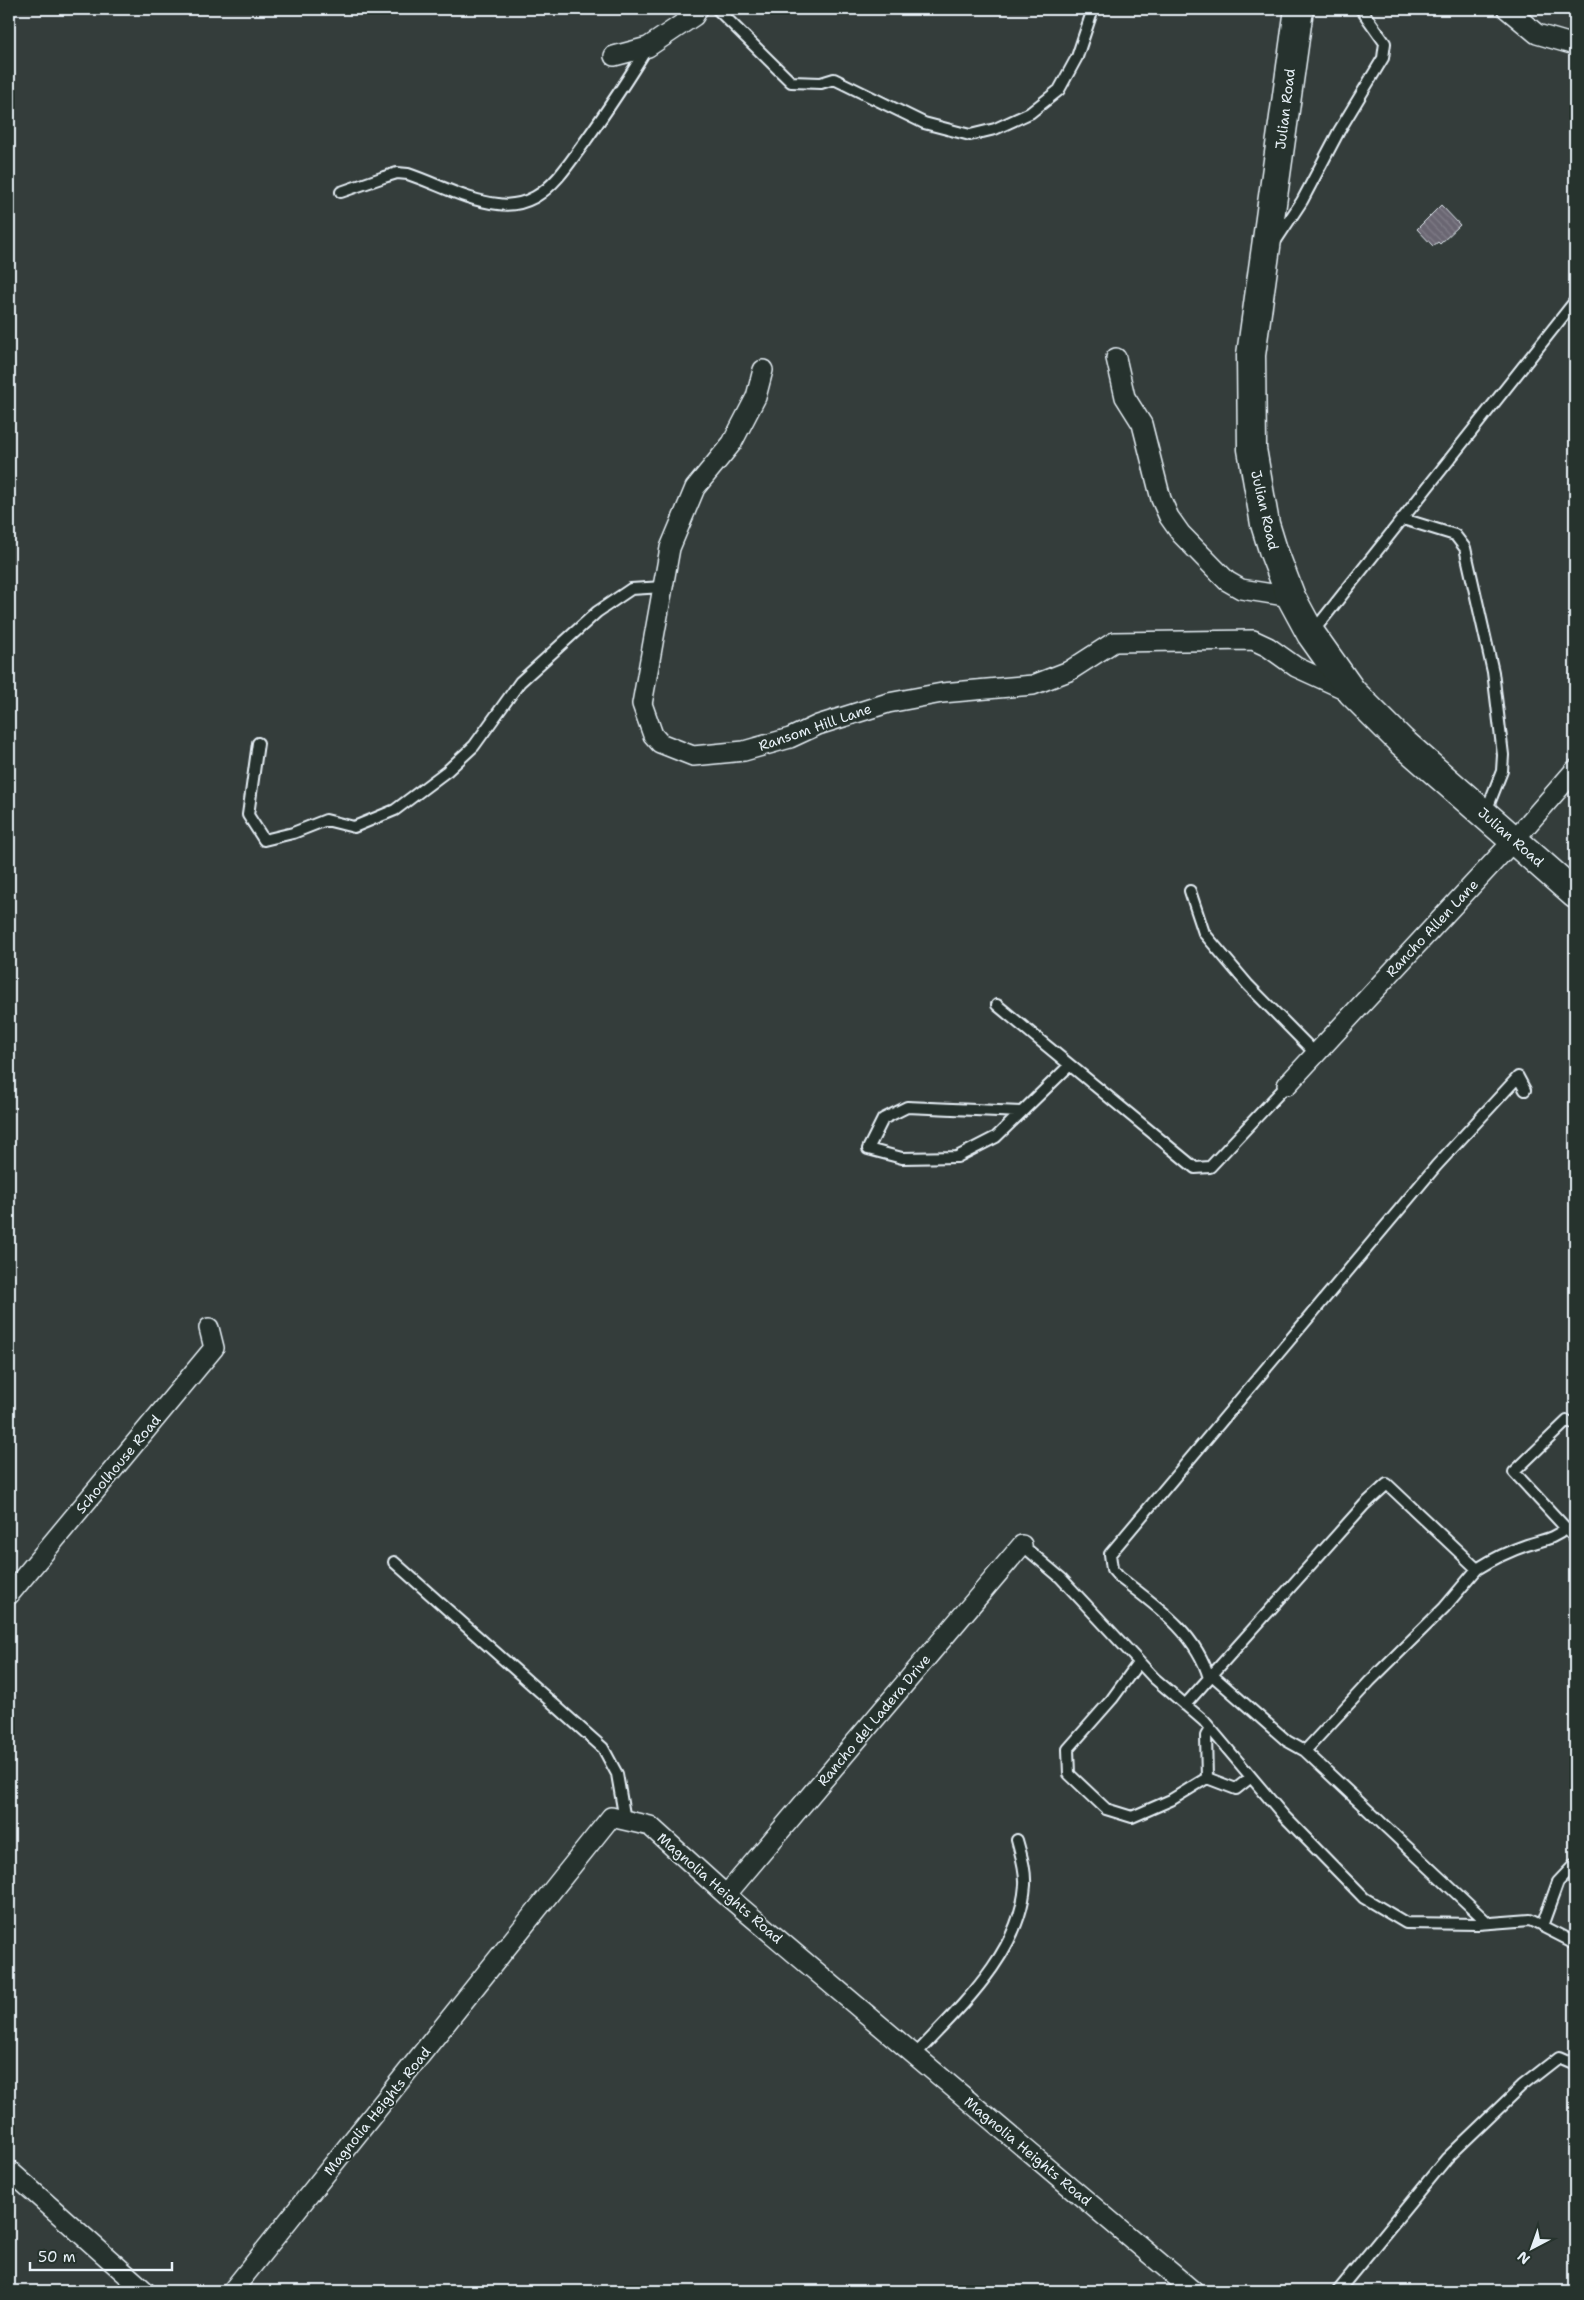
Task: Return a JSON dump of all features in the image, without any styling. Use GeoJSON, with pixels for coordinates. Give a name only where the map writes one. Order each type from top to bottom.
{"type":"FeatureCollection","features":[{"type":"Feature","properties":{"kind":"main road","name":"Julian Road"},"geometry":{"type":"LineString","coordinates":[[1299,9],[1251,355],[1252,449],[1265,524],[1281,574],[1291,597],[1311,634],[1352,692],[1402,742],[1575,894]]}},
{"type":"Feature","properties":{"kind":"street"},"geometry":{"type":"LineString","coordinates":[[614,56],[648,47],[694,16],[698,9]]}},
{"type":"Feature","properties":{"kind":"street"},"geometry":{"type":"LineString","coordinates":[[1507,9],[1537,34],[1575,45]]}},
{"type":"Feature","properties":{"kind":"street"},"geometry":{"type":"LineString","coordinates":[[1116,358],[1125,397],[1142,424],[1161,499],[1169,517],[1181,534],[1227,581],[1248,591],[1291,597]]}},
{"type":"Feature","properties":{"kind":"street","name":"Ransom Hill Lane"},"geometry":{"type":"LineString","coordinates":[[763,370],[756,397],[732,443],[695,488],[670,548],[642,704],[653,735],[660,743],[693,756],[744,750],[790,738],[818,725],[888,703],[942,693],[1032,685],[1069,671],[1114,642],[1253,640],[1268,647],[1296,667],[1352,692]]}},
{"type":"Feature","properties":{"kind":"street","name":"Rancho Allen Lane"},"geometry":{"type":"LineString","coordinates":[[1287,1085],[1514,840],[1575,770]]}},
{"type":"Feature","properties":{"kind":"street","name":"Schoolhouse Road"},"geometry":{"type":"LineString","coordinates":[[9,1596],[214,1348],[210,1328]]}},
{"type":"Feature","properties":{"kind":"street","name":"Rancho del Ladera Drive"},"geometry":{"type":"LineString","coordinates":[[726,1894],[1022,1545]]}},
{"type":"Feature","properties":{"kind":"street","name":"Magnolia Heights Road"},"geometry":{"type":"LineString","coordinates":[[232,2291],[611,1816],[650,1826],[726,1894],[1192,2291]]}},
{"type":"Feature","properties":{"kind":"street"},"geometry":{"type":"LineString","coordinates":[[9,2170],[145,2291]]}},
{"type":"Feature","properties":{"kind":"lane"},"geometry":{"type":"LineString","coordinates":[[717,9],[791,82],[821,83],[834,79],[924,123],[970,135],[995,129],[1030,113],[1059,90],[1077,57],[1093,9]]}},
{"type":"Feature","properties":{"kind":"lane"},"geometry":{"type":"LineString","coordinates":[[1265,258],[1302,201],[1339,130],[1383,58],[1385,43],[1361,9]]}},
{"type":"Feature","properties":{"kind":"lane"},"geometry":{"type":"LineString","coordinates":[[341,192],[397,173],[408,174],[483,202],[515,204],[528,200],[546,189],[565,170],[610,107],[648,47]]}},
{"type":"Feature","properties":{"kind":"lane"},"geometry":{"type":"LineString","coordinates":[[1311,634],[1575,301]]}},
{"type":"Feature","properties":{"kind":"lane"},"geometry":{"type":"LineString","coordinates":[[1403,519],[1454,535],[1466,548],[1494,672],[1503,755],[1502,771],[1485,814]]}},
{"type":"Feature","properties":{"kind":"lane"},"geometry":{"type":"LineString","coordinates":[[258,743],[248,816],[264,840],[293,833],[326,820],[354,827],[395,810],[448,771],[474,746],[520,682],[597,612],[631,589],[663,587]]}},
{"type":"Feature","properties":{"kind":"lane"},"geometry":{"type":"LineString","coordinates":[[1190,891],[1204,933],[1248,985],[1316,1054]]}},
{"type":"Feature","properties":{"kind":"lane"},"geometry":{"type":"LineString","coordinates":[[997,1005],[1195,1168],[1210,1168],[1287,1085]]}},
{"type":"Feature","properties":{"kind":"lane"},"geometry":{"type":"LineString","coordinates":[[1021,1112],[907,1107],[883,1120],[868,1149],[902,1158],[957,1157],[996,1136],[1070,1065]]}},
{"type":"Feature","properties":{"kind":"lane"},"geometry":{"type":"LineString","coordinates":[[1488,1923],[1305,1751],[1287,1742],[1211,1676],[1204,1661],[1182,1629],[1119,1577],[1112,1569],[1110,1554],[1436,1166],[1518,1076],[1525,1090]]}},
{"type":"Feature","properties":{"kind":"lane"},"geometry":{"type":"LineString","coordinates":[[1575,1424],[1567,1421],[1514,1472],[1575,1538]]}},
{"type":"Feature","properties":{"kind":"lane"},"geometry":{"type":"LineString","coordinates":[[1185,1705],[1364,1505],[1387,1484],[1477,1568]]}},
{"type":"Feature","properties":{"kind":"lane"},"geometry":{"type":"LineString","coordinates":[[1305,1751],[1370,1681],[1444,1608],[1477,1568],[1501,1555],[1527,1545],[1556,1538],[1566,1528]]}},
{"type":"Feature","properties":{"kind":"lane"},"geometry":{"type":"LineString","coordinates":[[1022,1545],[1062,1578],[1139,1662],[1210,1729],[1284,1816],[1358,1891],[1381,1908],[1406,1923],[1488,1923],[1530,1920],[1575,1942]]}},
{"type":"Feature","properties":{"kind":"lane"},"geometry":{"type":"LineString","coordinates":[[394,1562],[602,1748],[617,1774],[625,1820]]}},
{"type":"Feature","properties":{"kind":"lane"},"geometry":{"type":"LineString","coordinates":[[1139,1662],[1112,1699],[1068,1749],[1069,1774],[1106,1809],[1132,1817],[1171,1800],[1207,1778]]}},
{"type":"Feature","properties":{"kind":"lane"},"geometry":{"type":"LineString","coordinates":[[1207,1778],[1206,1736],[1210,1729]]}},
{"type":"Feature","properties":{"kind":"lane"},"geometry":{"type":"LineString","coordinates":[[1207,1778],[1236,1789],[1251,1776]]}},
{"type":"Feature","properties":{"kind":"lane"},"geometry":{"type":"LineString","coordinates":[[915,2055],[979,1986],[995,1965],[1008,1941],[1020,1912],[1025,1885],[1025,1869],[1017,1840]]}},
{"type":"Feature","properties":{"kind":"lane"},"geometry":{"type":"LineString","coordinates":[[1542,1926],[1558,1882],[1575,1864]]}},
{"type":"Feature","properties":{"kind":"lane"},"geometry":{"type":"LineString","coordinates":[[1338,2291],[1447,2158],[1485,2120],[1522,2086],[1559,2057],[1575,2064]]}},
{"type":"Feature","properties":{"kind":"building"},"geometry":{"type":"Polygon","coordinates":[[[1441,205],[1460,225],[1440,244],[1438,242],[1433,246],[1417,229],[1441,205]]]}}]}
